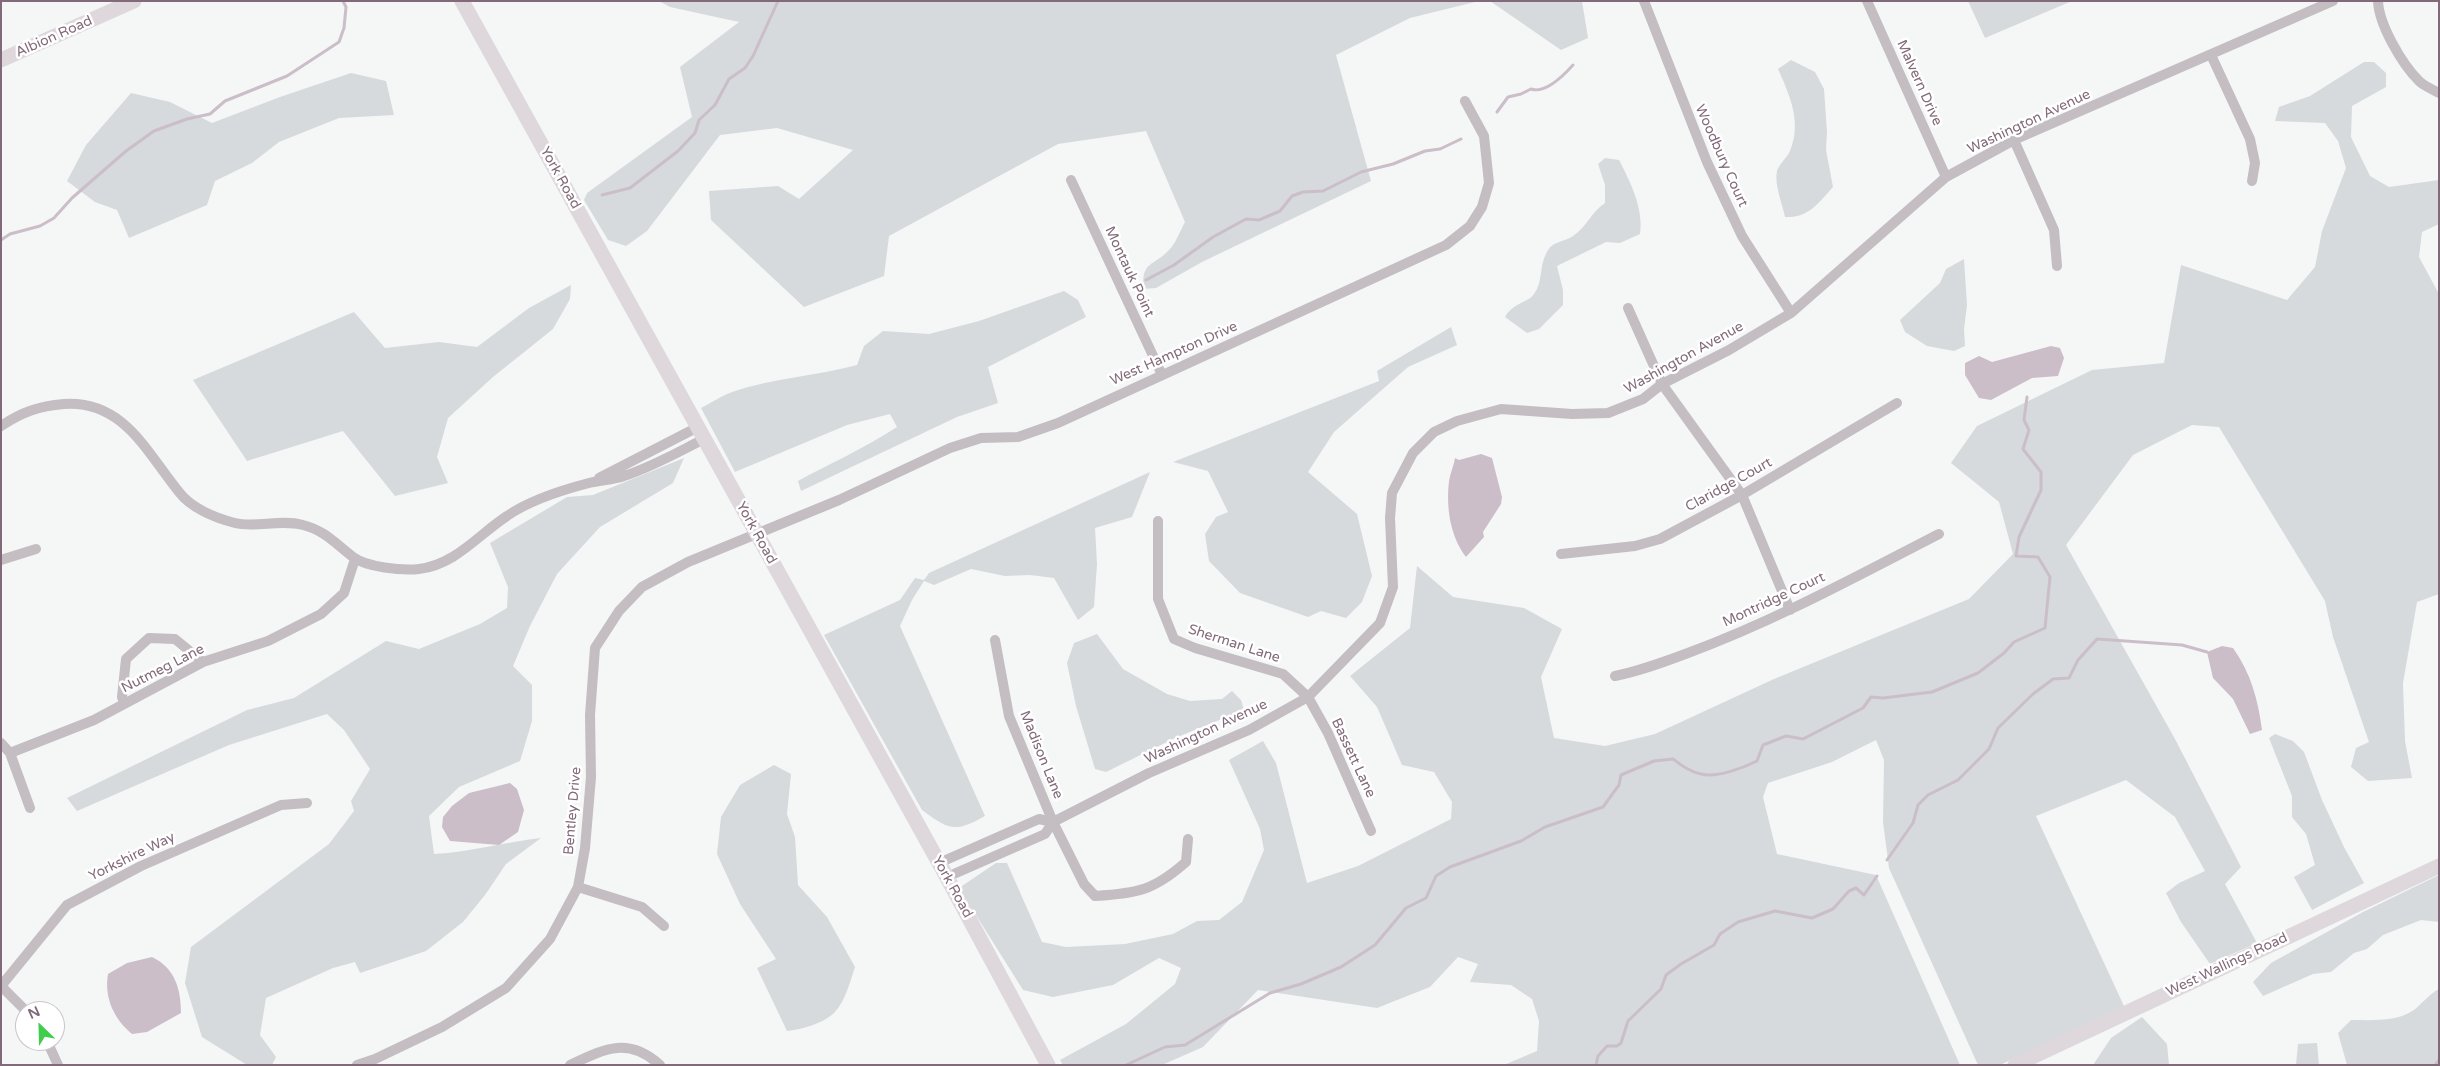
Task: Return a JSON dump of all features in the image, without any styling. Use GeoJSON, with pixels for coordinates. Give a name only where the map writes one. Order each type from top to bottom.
{"type":"FeatureCollection","features":[{"type":"Feature","properties":{"kind":"street","name":"Albion Road"},"geometry":{"type":"LineString","coordinates":[[1,60],[134,1]]}},
{"type":"Feature","properties":{"kind":"street","name":"York Road"},"geometry":{"type":"LineString","coordinates":[[462,1],[947,877],[1048,1065]]}},
{"type":"Feature","properties":{"kind":"street","name":"Woodbury Court"},"geometry":{"type":"LineString","coordinates":[[1644,1],[1708,162],[1742,236],[1791,313]]}},
{"type":"Feature","properties":{"kind":"street","name":"Malvern Drive"},"geometry":{"type":"LineString","coordinates":[[1867,1],[1946,177]]}},
{"type":"Feature","properties":{"kind":"street","name":"Washington Avenue"},"geometry":{"type":"LineString","coordinates":[[947,877],[1044,834],[1054,822],[1149,773],[1249,730],[1308,697],[1380,623],[1393,587],[1390,518],[1392,493],[1413,453],[1434,432],[1458,421],[1501,409],[1572,414],[1608,413],[1643,399],[1662,384],[1729,350],[1791,313],[1946,177],[2014,140],[2211,56],[2333,1]]}},
{"type":"Feature","properties":{"kind":"street"},"geometry":{"type":"LineString","coordinates":[[2378,1],[2379,11],[2399,55],[2420,82],[2439,93]]}},
{"type":"Feature","properties":{"kind":"street"},"geometry":{"type":"LineString","coordinates":[[2211,56],[2250,139],[2255,162],[2252,181]]}},
{"type":"Feature","properties":{"kind":"street","name":"West Hampton Drive"},"geometry":{"type":"LineString","coordinates":[[756,534],[839,500],[950,448],[981,438],[1018,438],[1058,423],[1446,245],[1470,226],[1482,207],[1489,183],[1484,136],[1465,101]]}},
{"type":"Feature","properties":{"kind":"street"},"geometry":{"type":"LineString","coordinates":[[2014,140],[2054,230],[2057,266]]}},
{"type":"Feature","properties":{"kind":"street","name":"Montauk Point"},"geometry":{"type":"LineString","coordinates":[[1071,180],[1162,375]]}},
{"type":"Feature","properties":{"kind":"street"},"geometry":{"type":"LineString","coordinates":[[1628,308],[1662,384],[1742,495],[1790,610]]}},
{"type":"Feature","properties":{"kind":"street"},"geometry":{"type":"LineString","coordinates":[[1,426],[20,413],[43,406],[79,403],[103,410],[131,430],[163,468],[180,494],[202,510],[236,523],[302,524],[328,535],[355,559],[385,568],[419,569],[451,560],[508,515],[546,497],[589,483],[701,433]]}},
{"type":"Feature","properties":{"kind":"street","name":"Claridge Court"},"geometry":{"type":"LineString","coordinates":[[1561,554],[1635,546],[1660,539],[1742,495],[1897,403]]}},
{"type":"Feature","properties":{"kind":"street","name":"Sherman Lane"},"geometry":{"type":"LineString","coordinates":[[1158,521],[1158,599],[1174,639],[1195,648],[1283,674],[1308,697]]}},
{"type":"Feature","properties":{"kind":"street","name":"Bentley Drive"},"geometry":{"type":"LineString","coordinates":[[357,1065],[375,1059],[442,1027],[506,988],[550,939],[578,887],[585,848],[590,786],[590,715],[594,648],[619,611],[642,587],[688,562],[756,534]]}},
{"type":"Feature","properties":{"kind":"street","name":"Montridge Court"},"geometry":{"type":"LineString","coordinates":[[1615,676],[1636,672],[1714,643],[1790,610],[1939,534]]}},
{"type":"Feature","properties":{"kind":"street"},"geometry":{"type":"LineString","coordinates":[[1,560],[36,549]]}},
{"type":"Feature","properties":{"kind":"street","name":"Nutmeg Lane"},"geometry":{"type":"LineString","coordinates":[[10,753],[94,720],[203,662],[268,641],[321,614],[344,593],[355,559]]}},
{"type":"Feature","properties":{"kind":"street"},"geometry":{"type":"LineString","coordinates":[[124,704],[122,698],[126,659],[149,638],[175,639],[203,662]]}},
{"type":"Feature","properties":{"kind":"street","name":"Madison Lane"},"geometry":{"type":"LineString","coordinates":[[995,640],[1009,716],[1054,822],[1084,884],[1095,896],[1134,893],[1166,879],[1186,862],[1188,839]]}},
{"type":"Feature","properties":{"kind":"street","name":"Bassett Lane"},"geometry":{"type":"LineString","coordinates":[[1308,697],[1328,733],[1371,831]]}},
{"type":"Feature","properties":{"kind":"street"},"geometry":{"type":"LineString","coordinates":[[1,743],[10,753],[30,808]]}},
{"type":"Feature","properties":{"kind":"street","name":"Yorkshire Way"},"geometry":{"type":"LineString","coordinates":[[1,986],[67,905],[141,866],[281,805],[307,803]]}},
{"type":"Feature","properties":{"kind":"street","name":"Washington Avenue"},"geometry":{"type":"LineString","coordinates":[[939,863],[1039,819],[1054,822]]}},
{"type":"Feature","properties":{"kind":"street","name":"West Wallings Road"},"geometry":{"type":"LineString","coordinates":[[2015,1065],[2439,866]]}},
{"type":"Feature","properties":{"kind":"street"},"geometry":{"type":"LineString","coordinates":[[578,887],[642,907],[664,926]]}},
{"type":"Feature","properties":{"kind":"street"},"geometry":{"type":"LineString","coordinates":[[1,986],[16,1001]]}},
{"type":"Feature","properties":{"kind":"street"},"geometry":{"type":"LineString","coordinates":[[570,1065],[604,1049],[620,1047],[647,1054],[660,1065]]}},
{"type":"Feature","properties":{"kind":"street"},"geometry":{"type":"LineString","coordinates":[[52,1051],[58,1065]]}},
{"type":"Feature","properties":{"kind":"shaded area"},"geometry":{"type":"Polygon","coordinates":[[[659,1],[1479,1],[1410,18],[1336,55],[1371,181],[1202,262],[1156,288],[1144,289],[1143,280],[1146,269],[1171,247],[1185,222],[1146,131],[1058,144],[889,236],[884,276],[804,307],[711,220],[709,191],[778,186],[799,199],[853,150],[777,128],[720,135],[647,231],[626,246],[608,240],[584,200],[587,193],[692,117],[680,67],[739,22],[670,7],[659,1]]]}},
{"type":"Feature","properties":{"kind":"shaded area"},"geometry":{"type":"Polygon","coordinates":[[[1490,1],[1582,1],[1588,38],[1561,50],[1490,1]]]}},
{"type":"Feature","properties":{"kind":"shaded area"},"geometry":{"type":"Polygon","coordinates":[[[1968,1],[2072,1],[1985,38],[1968,1]]]}},
{"type":"Feature","properties":{"kind":"shaded area"},"geometry":{"type":"Polygon","coordinates":[[[1791,60],[1815,72],[1824,89],[1827,132],[1826,150],[1833,187],[1812,209],[1800,215],[1785,217],[1777,188],[1776,176],[1778,168],[1790,151],[1795,130],[1795,119],[1787,89],[1778,69],[1791,60]]]}},
{"type":"Feature","properties":{"kind":"shaded area"},"geometry":{"type":"Polygon","coordinates":[[[2364,62],[2374,62],[2386,73],[2386,87],[2352,106],[2351,137],[2370,176],[2389,187],[2439,180],[2439,224],[2422,232],[2419,257],[2439,294],[2439,594],[2417,602],[2403,683],[2405,741],[2412,778],[2368,781],[2351,767],[2356,748],[2369,742],[2333,637],[2325,601],[2219,427],[2192,425],[2133,455],[2066,545],[2175,739],[2241,867],[2225,884],[2257,943],[2210,964],[2181,922],[2166,893],[2179,883],[2205,871],[2175,817],[2126,780],[2036,816],[2124,1006],[2000,1065],[1978,1065],[1889,868],[1883,822],[1884,760],[1876,740],[1832,762],[1768,783],[1763,797],[1777,854],[1876,875],[1960,1065],[1504,1065],[1537,1051],[1539,1021],[1532,999],[1511,985],[1470,982],[1478,964],[1458,957],[1430,987],[1377,1008],[1258,990],[1203,1047],[1162,1065],[1063,1065],[1060,1060],[1126,1024],[1175,984],[1181,968],[1159,958],[1113,985],[1053,997],[1023,990],[959,888],[996,863],[1007,863],[1042,942],[1066,947],[1125,944],[1173,934],[1197,921],[1219,920],[1242,902],[1264,850],[1260,829],[1229,760],[1263,741],[1276,763],[1307,883],[1358,866],[1451,819],[1452,802],[1434,772],[1402,765],[1377,707],[1350,676],[1410,628],[1417,566],[1453,597],[1524,608],[1562,629],[1541,677],[1554,738],[1605,746],[1655,734],[1774,679],[1969,599],[2013,554],[1999,502],[1951,463],[1977,426],[2092,370],[2164,363],[2181,265],[2287,300],[2315,267],[2322,231],[2346,168],[2338,141],[2325,123],[2275,121],[2279,107],[2310,96],[2364,62]]]}},
{"type":"Feature","properties":{"kind":"shaded area"},"geometry":{"type":"Polygon","coordinates":[[[351,73],[386,81],[394,115],[339,118],[279,142],[252,163],[215,181],[207,205],[129,238],[117,210],[95,202],[67,181],[86,145],[131,93],[170,102],[212,123],[351,73]]]}},
{"type":"Feature","properties":{"kind":"shaded area"},"geometry":{"type":"Polygon","coordinates":[[[1605,158],[1619,160],[1627,177],[1638,205],[1641,225],[1640,234],[1620,243],[1606,242],[1557,266],[1563,290],[1563,305],[1539,329],[1527,333],[1505,317],[1512,308],[1534,294],[1539,285],[1548,249],[1578,232],[1605,203],[1605,185],[1598,164],[1605,158]]]}},
{"type":"Feature","properties":{"kind":"shaded area"},"geometry":{"type":"Polygon","coordinates":[[[1964,259],[1967,305],[1964,329],[1965,346],[1954,351],[1927,346],[1905,332],[1900,320],[1940,283],[1946,269],[1964,259]]]}},
{"type":"Feature","properties":{"kind":"shaded area"},"geometry":{"type":"Polygon","coordinates":[[[571,285],[570,299],[553,329],[493,377],[448,418],[437,457],[448,483],[395,496],[343,431],[247,461],[193,380],[354,312],[385,348],[439,342],[477,347],[529,308],[571,285]]]}},
{"type":"Feature","properties":{"kind":"shaded area"},"geometry":{"type":"Polygon","coordinates":[[[1064,291],[1078,300],[1086,317],[988,367],[998,403],[957,417],[801,491],[798,481],[860,449],[897,427],[890,414],[847,425],[735,472],[701,408],[728,394],[747,387],[857,365],[864,346],[883,331],[929,334],[979,321],[1064,291]]]}},
{"type":"Feature","properties":{"kind":"shaded area"},"geometry":{"type":"Polygon","coordinates":[[[1451,327],[1457,345],[1408,367],[1334,432],[1308,472],[1357,514],[1372,576],[1362,602],[1346,618],[1321,611],[1308,617],[1240,593],[1209,561],[1205,534],[1216,517],[1228,512],[1208,471],[1173,462],[1379,381],[1377,371],[1451,327]]]}},
{"type":"Feature","properties":{"kind":"shaded area"},"geometry":{"type":"Polygon","coordinates":[[[2051,346],[2060,348],[2064,358],[2058,376],[2032,378],[1991,400],[1979,398],[1965,375],[1965,363],[1979,356],[1992,362],[2051,346]]]}},
{"type":"Feature","properties":{"kind":"shaded area"},"geometry":{"type":"Polygon","coordinates":[[[1481,454],[1492,458],[1502,497],[1501,504],[1483,532],[1484,537],[1466,557],[1456,540],[1450,521],[1449,481],[1455,458],[1459,460],[1481,454]]]}},
{"type":"Feature","properties":{"kind":"shaded area"},"geometry":{"type":"Polygon","coordinates":[[[684,458],[673,483],[600,527],[557,574],[530,626],[513,666],[532,685],[532,721],[520,761],[459,787],[429,816],[434,854],[541,838],[506,864],[485,895],[463,922],[426,951],[360,973],[355,962],[333,968],[266,998],[260,1035],[276,1057],[272,1065],[247,1065],[202,1037],[185,983],[191,947],[329,844],[354,811],[351,801],[370,769],[344,730],[327,714],[229,745],[77,811],[67,798],[247,710],[294,698],[386,641],[419,649],[480,624],[507,608],[508,587],[490,543],[567,497],[593,495],[684,458]]]}},
{"type":"Feature","properties":{"kind":"shaded area"},"geometry":{"type":"Polygon","coordinates":[[[1150,472],[1132,517],[1095,528],[1097,564],[1094,607],[1078,620],[1054,578],[1030,575],[1005,576],[971,569],[934,585],[924,581],[912,600],[900,626],[985,816],[959,827],[952,827],[939,822],[922,810],[824,635],[900,600],[915,578],[924,580],[929,573],[1150,472]]]}},
{"type":"Feature","properties":{"kind":"shaded area"},"geometry":{"type":"Polygon","coordinates":[[[1097,634],[1123,669],[1167,694],[1190,701],[1222,699],[1232,691],[1241,700],[1244,710],[1175,738],[1106,772],[1095,769],[1076,706],[1067,663],[1074,643],[1097,634]]]}},
{"type":"Feature","properties":{"kind":"shaded area"},"geometry":{"type":"Polygon","coordinates":[[[2222,646],[2233,648],[2245,667],[2256,697],[2262,730],[2250,734],[2233,699],[2213,678],[2207,652],[2222,646]]]}},
{"type":"Feature","properties":{"kind":"shaded area"},"geometry":{"type":"Polygon","coordinates":[[[2275,734],[2293,741],[2304,752],[2322,800],[2344,847],[2364,883],[2312,910],[2294,877],[2315,865],[2306,834],[2292,817],[2292,796],[2269,738],[2275,734]]]}},
{"type":"Feature","properties":{"kind":"shaded area"},"geometry":{"type":"Polygon","coordinates":[[[774,765],[791,774],[787,814],[795,837],[798,885],[827,917],[855,967],[844,998],[830,1017],[812,1025],[787,1031],[757,968],[776,959],[740,904],[717,854],[721,817],[740,785],[774,765]]]}},
{"type":"Feature","properties":{"kind":"shaded area"},"geometry":{"type":"Polygon","coordinates":[[[510,783],[517,789],[524,810],[518,832],[499,845],[450,841],[442,827],[443,817],[452,806],[469,793],[510,783]]]}},
{"type":"Feature","properties":{"kind":"shaded area"},"geometry":{"type":"Polygon","coordinates":[[[2439,875],[2439,922],[2421,920],[2383,935],[2367,949],[2354,953],[2331,972],[2313,974],[2263,996],[2253,982],[2271,963],[2363,912],[2439,875]]]}},
{"type":"Feature","properties":{"kind":"shaded area"},"geometry":{"type":"Polygon","coordinates":[[[152,957],[166,967],[175,980],[180,996],[181,1013],[147,1032],[132,1034],[115,1015],[109,1000],[108,974],[127,963],[152,957]]]}},
{"type":"Feature","properties":{"kind":"shaded area"},"geometry":{"type":"Polygon","coordinates":[[[2439,989],[2439,1065],[2347,1065],[2338,1033],[2351,1020],[2384,1020],[2400,1017],[2414,1010],[2439,989]]]}},
{"type":"Feature","properties":{"kind":"shaded area"},"geometry":{"type":"Polygon","coordinates":[[[2142,1017],[2167,1044],[2169,1065],[2093,1065],[2111,1038],[2142,1017]]]}},
{"type":"Feature","properties":{"kind":"shaded area"},"geometry":{"type":"Polygon","coordinates":[[[2317,1043],[2319,1065],[2296,1065],[2298,1044],[2317,1043]]]}},
{"type":"Feature","properties":{"kind":"waterway"},"geometry":{"type":"LineString","coordinates":[[1,240],[10,234],[40,226],[54,218],[72,198],[126,151],[154,131],[187,119],[210,114],[225,101],[287,76],[339,42],[344,28],[346,7],[343,1]]}},
{"type":"Feature","properties":{"kind":"waterway"},"geometry":{"type":"LineString","coordinates":[[602,195],[630,188],[678,151],[695,133],[699,120],[715,105],[729,79],[745,68],[753,56],[778,1]]}},
{"type":"Feature","properties":{"kind":"waterway"},"geometry":{"type":"LineString","coordinates":[[1497,112],[1508,97],[1531,89],[1542,89],[1559,78],[1573,65]]}},
{"type":"Feature","properties":{"kind":"waterway"},"geometry":{"type":"LineString","coordinates":[[1146,280],[1174,265],[1213,237],[1246,219],[1259,220],[1280,211],[1292,196],[1303,192],[1323,191],[1361,172],[1393,164],[1425,151],[1440,149],[1461,139]]}},
{"type":"Feature","properties":{"kind":"waterway"},"geometry":{"type":"LineString","coordinates":[[1126,1065],[1165,1047],[1185,1045],[1270,993],[1301,984],[1341,967],[1375,945],[1406,908],[1426,898],[1436,876],[1450,867],[1521,841],[1545,827],[1603,807],[1619,785],[1621,775],[1654,761],[1673,759],[1689,770],[1707,775],[1715,775],[1737,769],[1757,761],[1763,745],[1786,736],[1803,739],[1863,708],[1871,697],[1883,698],[1932,692],[1978,673],[2004,653],[2014,642],[2045,628],[2050,577],[2038,557],[2016,556],[2019,537],[2041,490],[2041,472],[2023,449],[2029,430],[2024,420],[2027,397]]}},
{"type":"Feature","properties":{"kind":"waterway"},"geometry":{"type":"LineString","coordinates":[[1887,860],[1913,823],[1918,805],[1928,795],[1958,780],[1989,749],[1998,728],[2033,694],[2053,679],[2069,678],[2078,660],[2097,639],[2182,645],[2207,652]]}},
{"type":"Feature","properties":{"kind":"waterway"},"geometry":{"type":"LineString","coordinates":[[1596,1065],[1598,1056],[1607,1046],[1617,1046],[1621,1043],[1628,1021],[1661,989],[1666,975],[1714,945],[1720,934],[1738,922],[1775,911],[1812,918],[1833,909],[1849,891],[1856,888],[1864,895],[1877,876]]}},
{"type":"Feature","properties":{"kind":"waterway"},"geometry":{"type":"LineString","coordinates":[[2435,1065],[2439,1060]]}}]}
